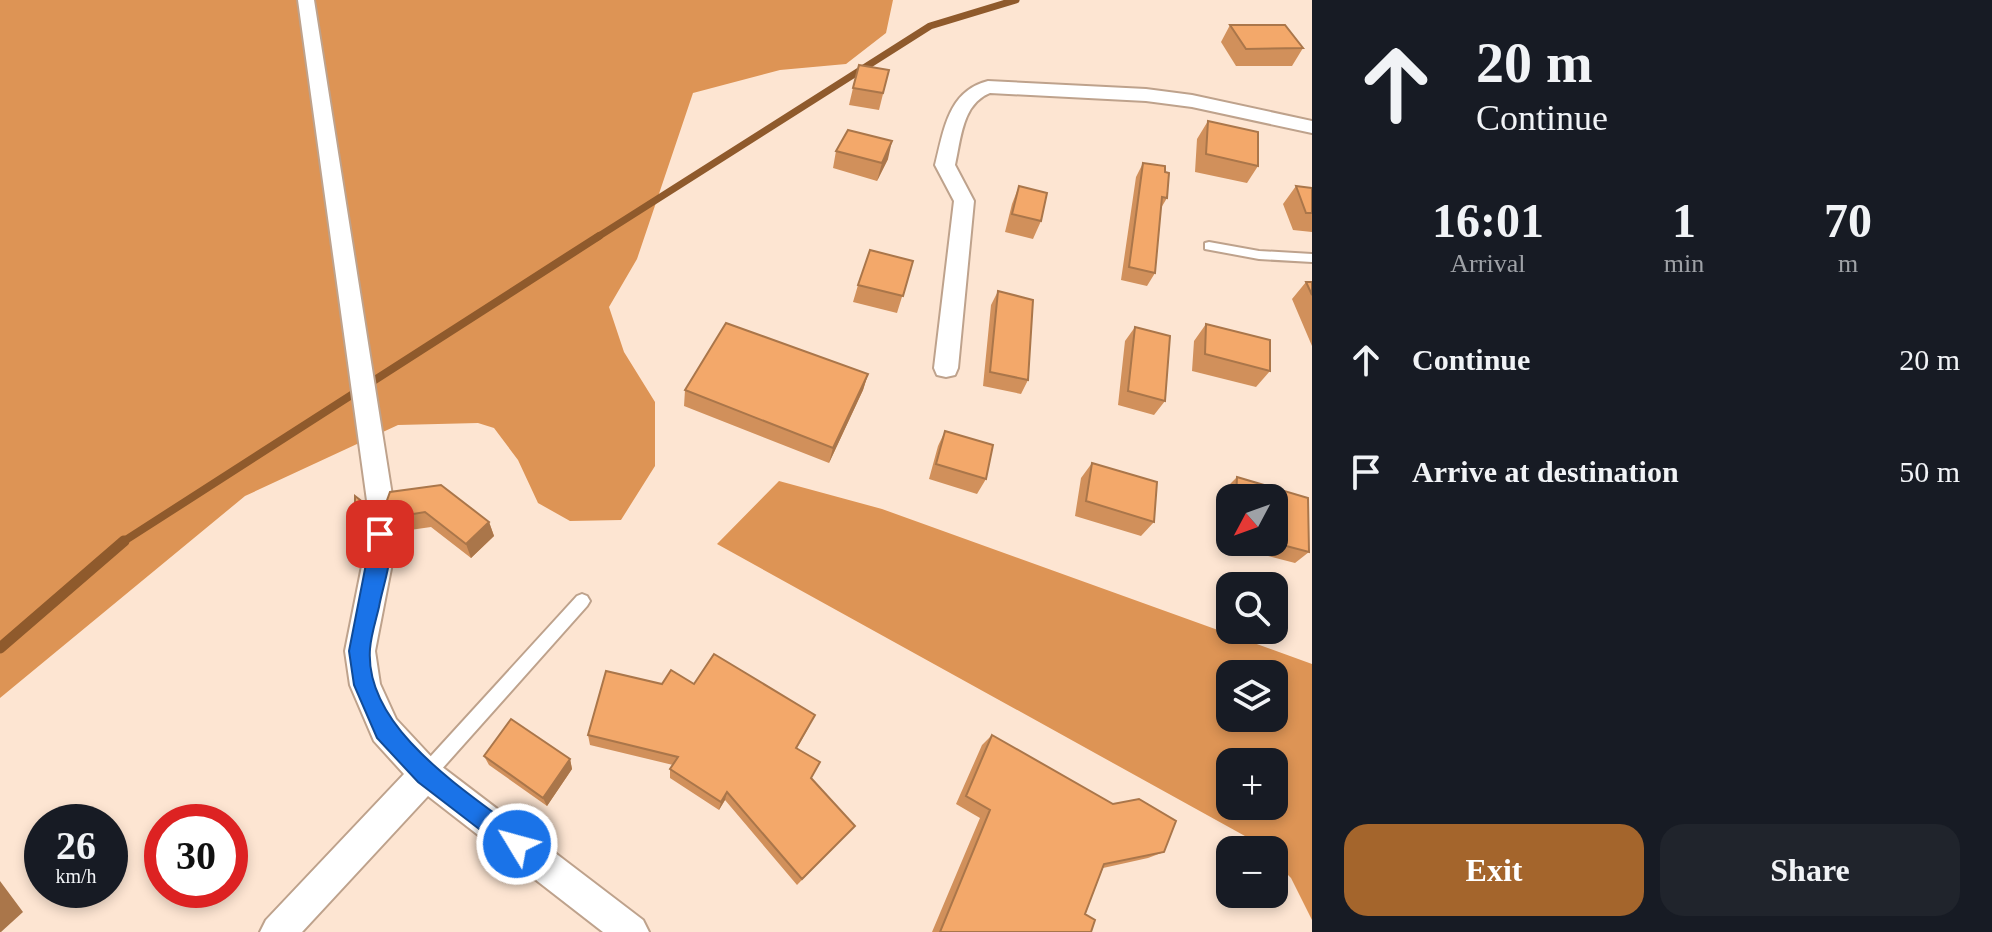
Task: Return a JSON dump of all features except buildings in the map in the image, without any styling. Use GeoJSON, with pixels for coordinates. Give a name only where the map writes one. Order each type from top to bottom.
{"type":"FeatureCollection","features":[{"type":"Feature","properties":{"kind":"street"},"geometry":{"type":"LineString","coordinates":[[306,0],[380,521],[380,553],[360,651],[365,685],[385,730],[426,774],[631,932]]}},
{"type":"Feature","properties":{"kind":"street"},"geometry":{"type":"LineString","coordinates":[[946,368],[964,201],[945,165],[961,106],[971,93],[988,87],[1146,95],[1192,101],[1312,127]]}},
{"type":"Feature","properties":{"kind":"street"},"geometry":{"type":"LineString","coordinates":[[278,932],[426,774]]}},
{"type":"Feature","properties":{"kind":"lane"},"geometry":{"type":"LineString","coordinates":[[1209,246],[1259,255],[1312,258]]}},
{"type":"Feature","properties":{"kind":"lane"},"geometry":{"type":"LineString","coordinates":[[426,774],[582,601]]}},
{"type":"Feature","properties":{"kind":"shaded area"},"geometry":{"type":"Polygon","coordinates":[[[0,0],[893,0],[886,33],[846,64],[780,70],[693,93],[637,259],[609,307],[624,352],[655,402],[655,466],[621,520],[570,521],[538,503],[518,460],[494,428],[478,423],[398,425],[245,496],[0,698],[0,0]]]}},
{"type":"Feature","properties":{"kind":"shaded area"},"geometry":{"type":"Polygon","coordinates":[[[779,481],[882,509],[1216,629],[1216,644],[1257,644],[1312,664],[1312,920],[1288,875],[1288,836],[1245,836],[1216,820],[1288,820],[1288,748],[1216,748],[1216,820],[717,544],[779,481]]]}},
{"type":"Feature","properties":{"kind":"waterway"},"geometry":{"type":"LineString","coordinates":[[596,238],[930,26],[1016,0]]}},
{"type":"Feature","properties":{"kind":"waterway"},"geometry":{"type":"LineString","coordinates":[[124,541],[599,236]]}},
{"type":"Feature","properties":{"kind":"waterway"},"geometry":{"type":"LineString","coordinates":[[0,648],[124,541]]}},
{"type":"Feature","properties":{"kind":"route"},"geometry":{"type":"LineString","coordinates":[[380,534],[380,553],[360,651],[365,685],[385,730],[426,774],[517,844]]}}]}
